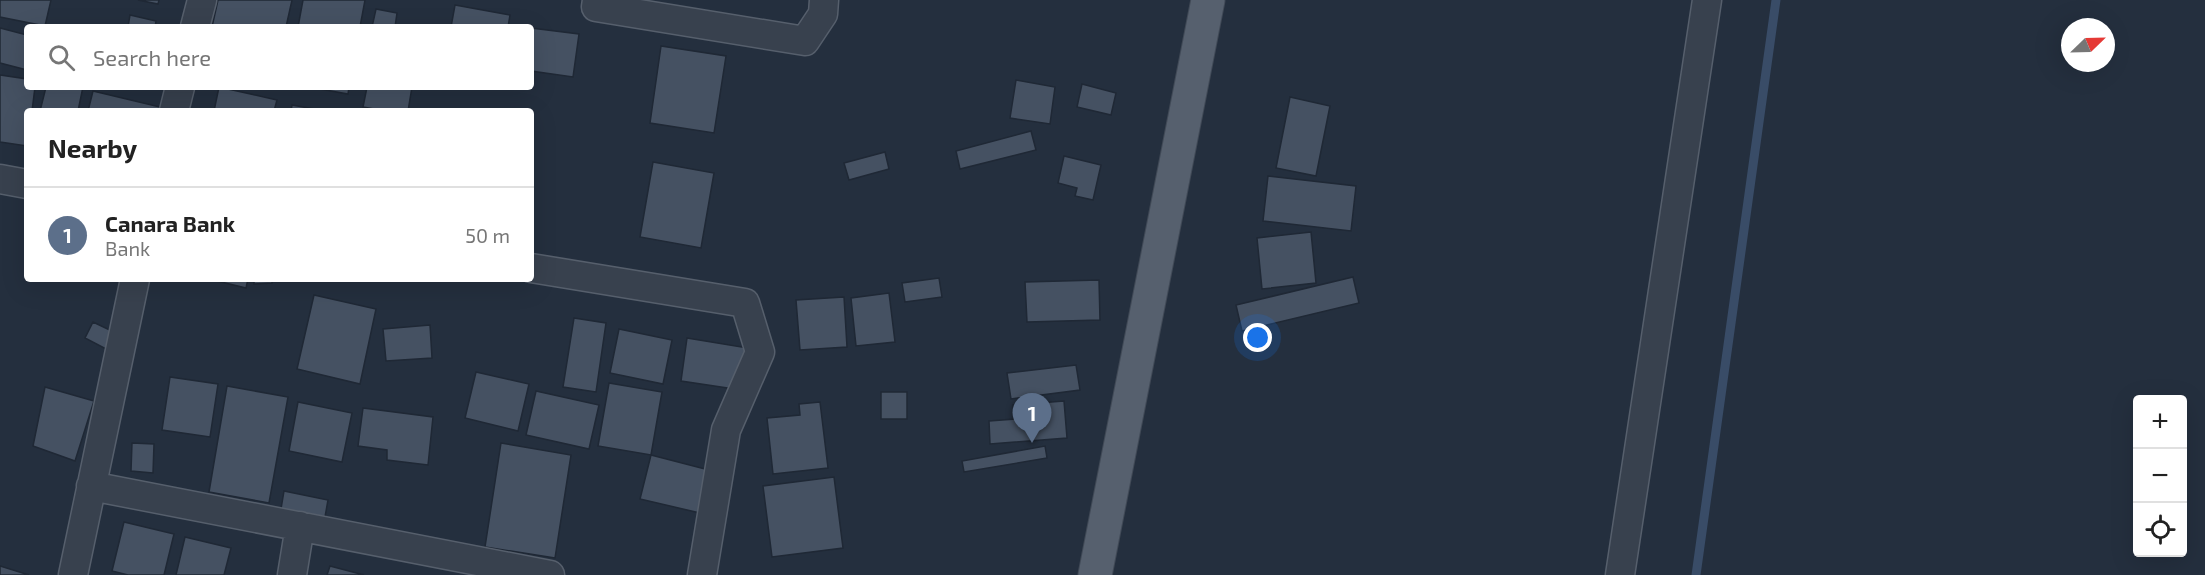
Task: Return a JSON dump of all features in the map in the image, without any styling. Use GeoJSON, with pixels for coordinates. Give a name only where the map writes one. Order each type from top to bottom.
{"type":"FeatureCollection","features":[{"type":"Feature","properties":{"kind":"main road"},"geometry":{"type":"LineString","coordinates":[[1095,575],[1208,0]]}},
{"type":"Feature","properties":{"kind":"street"},"geometry":{"type":"LineString","coordinates":[[196,24],[202,0]]}},
{"type":"Feature","properties":{"kind":"street"},"geometry":{"type":"LineString","coordinates":[[597,0],[596,7],[805,41],[823,14],[824,0]]}},
{"type":"Feature","properties":{"kind":"street"},"geometry":{"type":"LineString","coordinates":[[1620,575],[1707,0]]}},
{"type":"Feature","properties":{"kind":"street"},"geometry":{"type":"LineString","coordinates":[[175,108],[179,90]]}},
{"type":"Feature","properties":{"kind":"street"},"geometry":{"type":"LineString","coordinates":[[0,179],[24,183]]}},
{"type":"Feature","properties":{"kind":"street"},"geometry":{"type":"LineString","coordinates":[[534,268],[745,303],[760,352],[726,430],[702,575]]}},
{"type":"Feature","properties":{"kind":"street"},"geometry":{"type":"LineString","coordinates":[[73,575],[134,282]]}},
{"type":"Feature","properties":{"kind":"street"},"geometry":{"type":"LineString","coordinates":[[91,486],[550,575]]}},
{"type":"Feature","properties":{"kind":"street"},"geometry":{"type":"LineString","coordinates":[[292,575],[300,526]]}},
{"type":"Feature","properties":{"kind":"building"},"geometry":{"type":"Polygon","coordinates":[[[0,0],[51,0],[45,24],[0,17],[0,0]]]}},
{"type":"Feature","properties":{"kind":"building"},"geometry":{"type":"Polygon","coordinates":[[[138,0],[159,0],[158,4],[138,0]]]}},
{"type":"Feature","properties":{"kind":"building"},"geometry":{"type":"Polygon","coordinates":[[[218,0],[292,0],[287,24],[213,24],[218,0]]]}},
{"type":"Feature","properties":{"kind":"building"},"geometry":{"type":"Polygon","coordinates":[[[303,0],[365,0],[361,24],[299,24],[303,0]]]}},
{"type":"Feature","properties":{"kind":"building"},"geometry":{"type":"Polygon","coordinates":[[[455,5],[510,15],[508,24],[452,24],[455,5]]]}},
{"type":"Feature","properties":{"kind":"building"},"geometry":{"type":"Polygon","coordinates":[[[376,9],[397,13],[395,24],[373,24],[376,9]]]}},
{"type":"Feature","properties":{"kind":"building"},"geometry":{"type":"Polygon","coordinates":[[[130,15],[156,21],[156,24],[128,24],[130,15]]]}},
{"type":"Feature","properties":{"kind":"building"},"geometry":{"type":"Polygon","coordinates":[[[0,28],[24,34],[24,69],[0,63],[0,28]]]}},
{"type":"Feature","properties":{"kind":"building"},"geometry":{"type":"Polygon","coordinates":[[[534,28],[579,34],[573,77],[534,71],[534,28]]]}},
{"type":"Feature","properties":{"kind":"building"},"geometry":{"type":"Polygon","coordinates":[[[661,46],[726,56],[714,133],[650,123],[661,46]]]}},
{"type":"Feature","properties":{"kind":"building"},"geometry":{"type":"Polygon","coordinates":[[[0,75],[24,79],[24,90],[35,90],[32,108],[24,108],[24,146],[0,142],[0,75]]]}},
{"type":"Feature","properties":{"kind":"building"},"geometry":{"type":"Polygon","coordinates":[[[1016,80],[1055,87],[1050,124],[1010,118],[1016,80]]]}},
{"type":"Feature","properties":{"kind":"building"},"geometry":{"type":"Polygon","coordinates":[[[1082,84],[1116,93],[1111,115],[1077,107],[1082,84]]]}},
{"type":"Feature","properties":{"kind":"building"},"geometry":{"type":"Polygon","coordinates":[[[45,90],[82,90],[79,108],[41,108],[45,90]]]}},
{"type":"Feature","properties":{"kind":"building"},"geometry":{"type":"Polygon","coordinates":[[[218,90],[232,90],[277,100],[275,108],[215,108],[218,90]]]}},
{"type":"Feature","properties":{"kind":"building"},"geometry":{"type":"Polygon","coordinates":[[[326,90],[349,90],[348,94],[326,90]]]}},
{"type":"Feature","properties":{"kind":"building"},"geometry":{"type":"Polygon","coordinates":[[[366,90],[412,90],[408,108],[363,107],[366,90]]]}},
{"type":"Feature","properties":{"kind":"building"},"geometry":{"type":"Polygon","coordinates":[[[93,91],[160,107],[160,108],[89,108],[93,91]]]}},
{"type":"Feature","properties":{"kind":"building"},"geometry":{"type":"Polygon","coordinates":[[[1290,97],[1330,106],[1316,176],[1276,168],[1290,97]]]}},
{"type":"Feature","properties":{"kind":"building"},"geometry":{"type":"Polygon","coordinates":[[[292,105],[308,108],[292,108],[292,105]]]}},
{"type":"Feature","properties":{"kind":"building"},"geometry":{"type":"Polygon","coordinates":[[[1031,131],[1036,150],[960,169],[956,151],[1031,131]]]}},
{"type":"Feature","properties":{"kind":"building"},"geometry":{"type":"Polygon","coordinates":[[[885,152],[889,169],[849,180],[844,163],[885,152]]]}},
{"type":"Feature","properties":{"kind":"building"},"geometry":{"type":"Polygon","coordinates":[[[1064,156],[1101,165],[1093,200],[1075,196],[1077,188],[1058,183],[1064,156]]]}},
{"type":"Feature","properties":{"kind":"building"},"geometry":{"type":"Polygon","coordinates":[[[653,162],[714,173],[701,248],[640,237],[653,162]]]}},
{"type":"Feature","properties":{"kind":"building"},"geometry":{"type":"Polygon","coordinates":[[[1268,176],[1356,186],[1351,231],[1263,221],[1268,176]]]}},
{"type":"Feature","properties":{"kind":"building"},"geometry":{"type":"Polygon","coordinates":[[[1311,232],[1316,283],[1262,289],[1257,238],[1311,232]]]}},
{"type":"Feature","properties":{"kind":"building"},"geometry":{"type":"Polygon","coordinates":[[[1353,277],[1359,303],[1242,331],[1236,305],[1353,277]]]}},
{"type":"Feature","properties":{"kind":"building"},"geometry":{"type":"Polygon","coordinates":[[[939,278],[942,297],[905,302],[902,283],[939,278]]]}},
{"type":"Feature","properties":{"kind":"building"},"geometry":{"type":"Polygon","coordinates":[[[1099,280],[1100,320],[1027,322],[1025,282],[1099,280]]]}},
{"type":"Feature","properties":{"kind":"building"},"geometry":{"type":"Polygon","coordinates":[[[221,282],[247,282],[246,288],[221,282]]]}},
{"type":"Feature","properties":{"kind":"building"},"geometry":{"type":"Polygon","coordinates":[[[254,282],[272,282],[272,283],[254,284],[254,282]]]}},
{"type":"Feature","properties":{"kind":"building"},"geometry":{"type":"Polygon","coordinates":[[[889,293],[895,342],[856,346],[851,298],[889,293]]]}},
{"type":"Feature","properties":{"kind":"building"},"geometry":{"type":"Polygon","coordinates":[[[314,295],[376,309],[360,384],[297,369],[314,295]]]}},
{"type":"Feature","properties":{"kind":"building"},"geometry":{"type":"Polygon","coordinates":[[[844,297],[847,347],[800,350],[796,300],[844,297]]]}},
{"type":"Feature","properties":{"kind":"building"},"geometry":{"type":"Polygon","coordinates":[[[574,318],[606,323],[596,392],[563,387],[574,318]]]}},
{"type":"Feature","properties":{"kind":"building"},"geometry":{"type":"Polygon","coordinates":[[[93,322],[114,332],[106,349],[85,338],[93,322]]]}},
{"type":"Feature","properties":{"kind":"building"},"geometry":{"type":"Polygon","coordinates":[[[430,325],[432,358],[386,361],[383,329],[430,325]]]}},
{"type":"Feature","properties":{"kind":"building"},"geometry":{"type":"Polygon","coordinates":[[[619,329],[672,340],[663,384],[610,373],[619,329]]]}},
{"type":"Feature","properties":{"kind":"building"},"geometry":{"type":"Polygon","coordinates":[[[687,338],[748,348],[741,390],[681,381],[687,338]]]}},
{"type":"Feature","properties":{"kind":"building"},"geometry":{"type":"Polygon","coordinates":[[[1076,365],[1080,390],[1011,399],[1007,373],[1076,365]]]}},
{"type":"Feature","properties":{"kind":"building"},"geometry":{"type":"Polygon","coordinates":[[[476,372],[529,384],[518,431],[465,418],[476,372]]]}},
{"type":"Feature","properties":{"kind":"building"},"geometry":{"type":"Polygon","coordinates":[[[170,377],[218,384],[210,437],[162,430],[170,377]]]}},
{"type":"Feature","properties":{"kind":"building"},"geometry":{"type":"Polygon","coordinates":[[[609,383],[662,392],[651,455],[598,446],[609,383]]]}},
{"type":"Feature","properties":{"kind":"building"},"geometry":{"type":"Polygon","coordinates":[[[227,386],[288,397],[269,503],[209,492],[227,386]]]}},
{"type":"Feature","properties":{"kind":"building"},"geometry":{"type":"Polygon","coordinates":[[[45,387],[94,401],[75,461],[33,446],[45,387]]]}},
{"type":"Feature","properties":{"kind":"building"},"geometry":{"type":"Polygon","coordinates":[[[536,391],[599,405],[589,449],[526,435],[536,391]]]}},
{"type":"Feature","properties":{"kind":"building"},"geometry":{"type":"Polygon","coordinates":[[[881,392],[907,392],[907,419],[881,419],[881,392]]]}},
{"type":"Feature","properties":{"kind":"building"},"geometry":{"type":"Polygon","coordinates":[[[1064,401],[1067,438],[990,444],[989,421],[1015,419],[1013,405],[1064,401]]]}},
{"type":"Feature","properties":{"kind":"building"},"geometry":{"type":"Polygon","coordinates":[[[298,402],[352,413],[342,462],[289,451],[298,402]]]}},
{"type":"Feature","properties":{"kind":"building"},"geometry":{"type":"Polygon","coordinates":[[[820,402],[828,468],[773,474],[767,418],[800,415],[799,404],[820,402]]]}},
{"type":"Feature","properties":{"kind":"building"},"geometry":{"type":"Polygon","coordinates":[[[363,408],[433,417],[428,465],[387,460],[387,450],[358,446],[363,408]]]}},
{"type":"Feature","properties":{"kind":"building"},"geometry":{"type":"Polygon","coordinates":[[[132,443],[154,444],[153,473],[131,471],[132,443]]]}},
{"type":"Feature","properties":{"kind":"building"},"geometry":{"type":"Polygon","coordinates":[[[501,443],[571,455],[555,558],[485,547],[501,443]]]}},
{"type":"Feature","properties":{"kind":"building"},"geometry":{"type":"Polygon","coordinates":[[[1045,446],[1047,458],[964,472],[962,461],[1045,446]]]}},
{"type":"Feature","properties":{"kind":"building"},"geometry":{"type":"Polygon","coordinates":[[[651,455],[709,470],[700,513],[640,499],[651,455]]]}},
{"type":"Feature","properties":{"kind":"building"},"geometry":{"type":"Polygon","coordinates":[[[834,477],[843,548],[772,557],[763,486],[834,477]]]}},
{"type":"Feature","properties":{"kind":"building"},"geometry":{"type":"Polygon","coordinates":[[[284,491],[328,500],[325,517],[281,509],[284,491]]]}},
{"type":"Feature","properties":{"kind":"building"},"geometry":{"type":"Polygon","coordinates":[[[124,522],[174,534],[164,575],[128,575],[112,571],[124,522]]]}},
{"type":"Feature","properties":{"kind":"building"},"geometry":{"type":"Polygon","coordinates":[[[185,537],[231,548],[224,575],[176,575],[185,537]]]}},
{"type":"Feature","properties":{"kind":"building"},"geometry":{"type":"Polygon","coordinates":[[[0,566],[29,575],[0,575],[0,566]]]}},
{"type":"Feature","properties":{"kind":"building"},"geometry":{"type":"Polygon","coordinates":[[[330,566],[364,575],[327,575],[330,566]]]}},
{"type":"Feature","properties":{"kind":"waterway"},"geometry":{"type":"LineString","coordinates":[[1696,575],[1776,0]]}},
{"type":"Feature","properties":{"kind":"place","name":"Canara Bank"},"geometry":{"type":"Point","coordinates":[1032,443]}}]}
